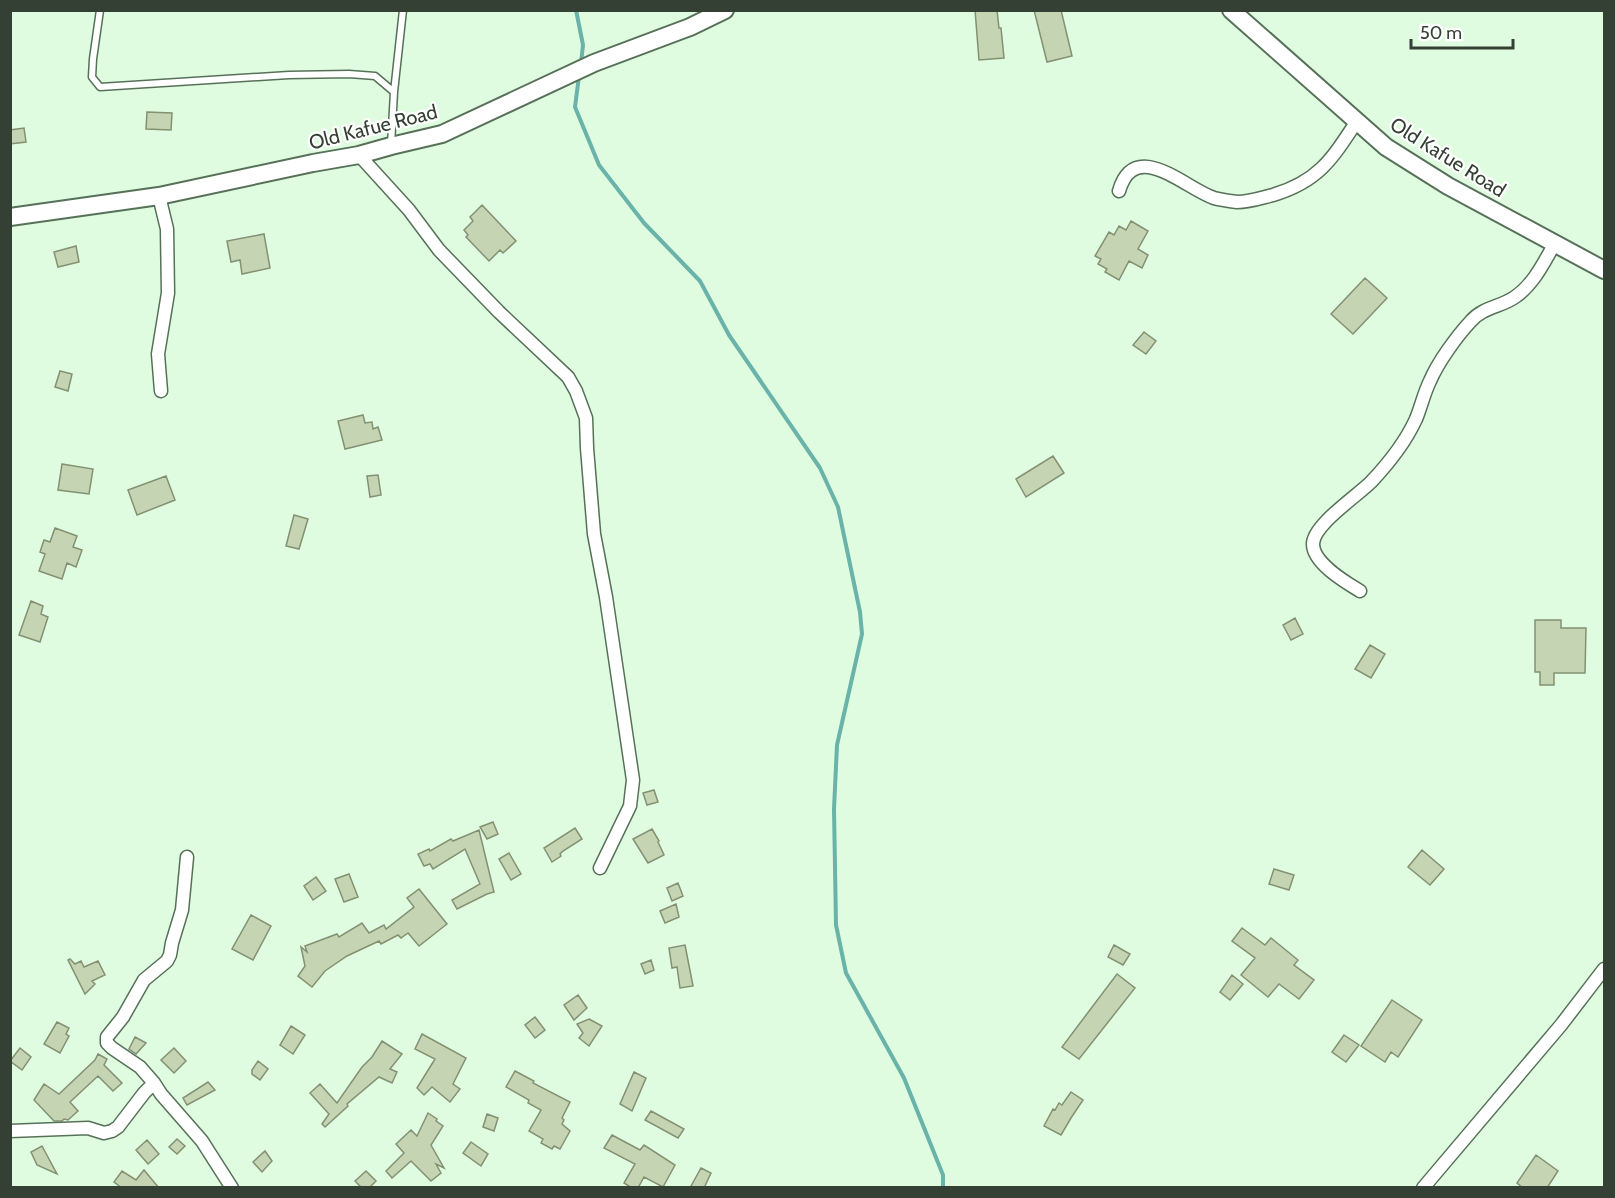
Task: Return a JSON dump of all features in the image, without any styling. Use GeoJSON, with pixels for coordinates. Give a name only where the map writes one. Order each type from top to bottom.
{"type":"FeatureCollection","features":[{"type":"Feature","properties":{"kind":"street","name":"Old Kafue Road"},"geometry":{"type":"LineString","coordinates":[[10,217],[159,196],[359,155],[442,134],[594,63],[690,27],[725,10]]}},
{"type":"Feature","properties":{"kind":"street","name":"Old Kafue Road"},"geometry":{"type":"LineString","coordinates":[[1231,10],[1386,147],[1448,186],[1605,270]]}},
{"type":"Feature","properties":{"kind":"street"},"geometry":{"type":"LineString","coordinates":[[1119,191],[1122,180],[1128,173],[1137,167],[1147,167],[1164,171],[1213,198],[1236,202],[1253,201],[1270,196],[1312,178],[1335,154],[1357,121]]}},
{"type":"Feature","properties":{"kind":"street"},"geometry":{"type":"LineString","coordinates":[[359,155],[409,210],[439,250],[568,377],[586,418],[594,534],[606,597],[633,780],[630,806],[600,868]]}},
{"type":"Feature","properties":{"kind":"street"},"geometry":{"type":"LineString","coordinates":[[159,196],[166,229],[168,293],[158,354],[161,391]]}},
{"type":"Feature","properties":{"kind":"street"},"geometry":{"type":"LineString","coordinates":[[1360,591],[1326,567],[1313,547],[1314,538],[1326,521],[1361,493],[1388,464],[1416,419],[1429,381],[1472,319],[1487,309],[1514,298],[1532,281],[1555,243]]}},
{"type":"Feature","properties":{"kind":"street"},"geometry":{"type":"LineString","coordinates":[[187,857],[182,910],[170,955],[167,961],[144,980],[123,1017],[107,1037],[107,1043],[140,1067],[154,1083],[202,1141],[232,1188]]}},
{"type":"Feature","properties":{"kind":"street"},"geometry":{"type":"LineString","coordinates":[[1423,1188],[1605,969]]}},
{"type":"Feature","properties":{"kind":"street"},"geometry":{"type":"LineString","coordinates":[[10,1131],[88,1128],[104,1132],[112,1131],[154,1083]]}},
{"type":"Feature","properties":{"kind":"lane"},"geometry":{"type":"LineString","coordinates":[[100,10],[92,77],[100,87],[289,75],[349,74],[375,76],[394,92]]}},
{"type":"Feature","properties":{"kind":"lane"},"geometry":{"type":"LineString","coordinates":[[391,146],[403,10]]}},
{"type":"Feature","properties":{"kind":"building"},"geometry":{"type":"Polygon","coordinates":[[[975,10],[997,10],[1004,58],[979,60],[975,10]]]}},
{"type":"Feature","properties":{"kind":"building"},"geometry":{"type":"Polygon","coordinates":[[[1034,10],[1061,10],[1072,56],[1047,62],[1034,10]]]}},
{"type":"Feature","properties":{"kind":"building"},"geometry":{"type":"Polygon","coordinates":[[[147,112],[172,113],[171,130],[146,129],[147,112]]]}},
{"type":"Feature","properties":{"kind":"building"},"geometry":{"type":"Polygon","coordinates":[[[24,128],[26,142],[10,144],[10,130],[24,128]]]}},
{"type":"Feature","properties":{"kind":"building"},"geometry":{"type":"Polygon","coordinates":[[[482,205],[516,241],[503,253],[500,250],[489,261],[466,237],[468,235],[464,230],[473,221],[470,217],[482,205]]]}},
{"type":"Feature","properties":{"kind":"building"},"geometry":{"type":"Polygon","coordinates":[[[1131,221],[1148,231],[1138,249],[1148,255],[1142,268],[1129,261],[1119,280],[1105,272],[1107,269],[1098,264],[1101,259],[1095,256],[1109,232],[1114,235],[1119,226],[1126,230],[1131,221]]]}},
{"type":"Feature","properties":{"kind":"building"},"geometry":{"type":"Polygon","coordinates":[[[264,234],[270,268],[242,274],[240,260],[231,262],[227,241],[264,234]]]}},
{"type":"Feature","properties":{"kind":"building"},"geometry":{"type":"Polygon","coordinates":[[[76,246],[79,262],[58,267],[54,252],[76,246]]]}},
{"type":"Feature","properties":{"kind":"building"},"geometry":{"type":"Polygon","coordinates":[[[1365,278],[1387,298],[1353,334],[1331,314],[1365,278]]]}},
{"type":"Feature","properties":{"kind":"building"},"geometry":{"type":"Polygon","coordinates":[[[1144,332],[1156,341],[1146,354],[1133,345],[1144,332]]]}},
{"type":"Feature","properties":{"kind":"building"},"geometry":{"type":"Polygon","coordinates":[[[60,371],[72,374],[68,391],[55,387],[60,371]]]}},
{"type":"Feature","properties":{"kind":"building"},"geometry":{"type":"Polygon","coordinates":[[[363,415],[365,423],[372,422],[373,429],[378,427],[382,440],[345,449],[338,421],[363,415]]]}},
{"type":"Feature","properties":{"kind":"building"},"geometry":{"type":"Polygon","coordinates":[[[1053,456],[1064,473],[1026,497],[1016,479],[1053,456]]]}},
{"type":"Feature","properties":{"kind":"building"},"geometry":{"type":"Polygon","coordinates":[[[62,464],[93,469],[89,494],[58,490],[62,464]]]}},
{"type":"Feature","properties":{"kind":"building"},"geometry":{"type":"Polygon","coordinates":[[[378,475],[381,495],[370,497],[367,476],[378,475]]]}},
{"type":"Feature","properties":{"kind":"building"},"geometry":{"type":"Polygon","coordinates":[[[166,476],[175,500],[137,515],[128,490],[166,476]]]}},
{"type":"Feature","properties":{"kind":"building"},"geometry":{"type":"Polygon","coordinates":[[[294,515],[308,519],[299,549],[286,546],[294,515]]]}},
{"type":"Feature","properties":{"kind":"building"},"geometry":{"type":"Polygon","coordinates":[[[55,528],[77,536],[73,547],[82,550],[76,567],[67,563],[62,579],[39,571],[45,554],[40,552],[44,540],[50,542],[55,528]]]}},
{"type":"Feature","properties":{"kind":"building"},"geometry":{"type":"Polygon","coordinates":[[[31,601],[43,606],[41,614],[48,617],[40,642],[19,635],[31,601]]]}},
{"type":"Feature","properties":{"kind":"building"},"geometry":{"type":"Polygon","coordinates":[[[1295,618],[1303,634],[1291,640],[1283,625],[1295,618]]]}},
{"type":"Feature","properties":{"kind":"building"},"geometry":{"type":"Polygon","coordinates":[[[1535,620],[1561,620],[1561,628],[1586,628],[1585,673],[1554,673],[1554,685],[1540,685],[1540,672],[1535,672],[1535,620]]]}},
{"type":"Feature","properties":{"kind":"building"},"geometry":{"type":"Polygon","coordinates":[[[1370,645],[1385,654],[1371,678],[1355,669],[1370,645]]]}},
{"type":"Feature","properties":{"kind":"building"},"geometry":{"type":"Polygon","coordinates":[[[654,790],[658,802],[647,805],[643,793],[654,790]]]}},
{"type":"Feature","properties":{"kind":"building"},"geometry":{"type":"Polygon","coordinates":[[[493,822],[498,834],[487,839],[480,827],[493,822]]]}},
{"type":"Feature","properties":{"kind":"building"},"geometry":{"type":"Polygon","coordinates":[[[575,828],[582,839],[563,851],[561,856],[552,862],[544,848],[575,828]]]}},
{"type":"Feature","properties":{"kind":"building"},"geometry":{"type":"Polygon","coordinates":[[[652,829],[664,855],[648,863],[633,839],[652,829]]]}},
{"type":"Feature","properties":{"kind":"building"},"geometry":{"type":"Polygon","coordinates":[[[479,830],[494,892],[457,909],[452,900],[480,884],[465,849],[433,869],[430,864],[424,866],[418,854],[429,849],[430,851],[451,839],[453,841],[479,830]]]}},
{"type":"Feature","properties":{"kind":"building"},"geometry":{"type":"Polygon","coordinates":[[[1422,850],[1444,869],[1430,885],[1408,867],[1422,850]]]}},
{"type":"Feature","properties":{"kind":"building"},"geometry":{"type":"Polygon","coordinates":[[[509,853],[521,874],[511,880],[499,859],[509,853]]]}},
{"type":"Feature","properties":{"kind":"building"},"geometry":{"type":"Polygon","coordinates":[[[1274,869],[1294,875],[1289,890],[1269,884],[1274,869]]]}},
{"type":"Feature","properties":{"kind":"building"},"geometry":{"type":"Polygon","coordinates":[[[349,874],[358,897],[344,902],[335,879],[349,874]]]}},
{"type":"Feature","properties":{"kind":"building"},"geometry":{"type":"Polygon","coordinates":[[[316,877],[326,891],[313,900],[304,886],[316,877]]]}},
{"type":"Feature","properties":{"kind":"building"},"geometry":{"type":"Polygon","coordinates":[[[678,883],[683,896],[672,901],[667,888],[678,883]]]}},
{"type":"Feature","properties":{"kind":"building"},"geometry":{"type":"Polygon","coordinates":[[[419,889],[447,924],[419,946],[408,933],[401,938],[398,935],[381,944],[379,941],[347,956],[325,971],[312,987],[298,976],[305,966],[301,947],[307,952],[305,946],[337,934],[339,937],[362,923],[369,933],[384,925],[386,929],[414,907],[407,898],[419,889]]]}},
{"type":"Feature","properties":{"kind":"building"},"geometry":{"type":"Polygon","coordinates":[[[676,904],[679,917],[665,923],[660,911],[676,904]]]}},
{"type":"Feature","properties":{"kind":"building"},"geometry":{"type":"Polygon","coordinates":[[[251,915],[271,926],[253,960],[232,949],[251,915]]]}},
{"type":"Feature","properties":{"kind":"building"},"geometry":{"type":"Polygon","coordinates":[[[1242,928],[1265,945],[1271,938],[1298,960],[1294,965],[1314,980],[1299,999],[1279,984],[1268,997],[1241,975],[1255,958],[1232,941],[1242,928]]]}},
{"type":"Feature","properties":{"kind":"building"},"geometry":{"type":"Polygon","coordinates":[[[685,945],[693,986],[680,988],[677,967],[672,968],[669,948],[685,945]]]}},
{"type":"Feature","properties":{"kind":"building"},"geometry":{"type":"Polygon","coordinates":[[[1114,945],[1130,954],[1123,965],[1108,957],[1114,945]]]}},
{"type":"Feature","properties":{"kind":"building"},"geometry":{"type":"Polygon","coordinates":[[[70,959],[75,964],[81,961],[84,967],[98,961],[105,975],[92,981],[95,984],[85,994],[68,960],[70,959]]]}},
{"type":"Feature","properties":{"kind":"building"},"geometry":{"type":"Polygon","coordinates":[[[651,960],[654,970],[645,974],[641,964],[651,960]]]}},
{"type":"Feature","properties":{"kind":"building"},"geometry":{"type":"Polygon","coordinates":[[[1117,974],[1135,988],[1079,1059],[1062,1047],[1117,974]]]}},
{"type":"Feature","properties":{"kind":"building"},"geometry":{"type":"Polygon","coordinates":[[[1232,975],[1243,984],[1230,1000],[1220,992],[1232,975]]]}},
{"type":"Feature","properties":{"kind":"building"},"geometry":{"type":"Polygon","coordinates":[[[578,995],[587,1008],[574,1020],[564,1005],[578,995]]]}},
{"type":"Feature","properties":{"kind":"building"},"geometry":{"type":"Polygon","coordinates":[[[1392,1000],[1422,1020],[1398,1057],[1391,1052],[1385,1062],[1361,1046],[1392,1000]]]}},
{"type":"Feature","properties":{"kind":"building"},"geometry":{"type":"Polygon","coordinates":[[[535,1017],[545,1030],[535,1038],[525,1025],[535,1017]]]}},
{"type":"Feature","properties":{"kind":"building"},"geometry":{"type":"Polygon","coordinates":[[[589,1019],[602,1026],[589,1046],[579,1038],[583,1033],[577,1024],[589,1019]]]}},
{"type":"Feature","properties":{"kind":"building"},"geometry":{"type":"Polygon","coordinates":[[[57,1022],[69,1028],[66,1034],[69,1036],[60,1053],[44,1044],[57,1022]]]}},
{"type":"Feature","properties":{"kind":"building"},"geometry":{"type":"Polygon","coordinates":[[[291,1026],[305,1035],[293,1054],[280,1045],[291,1026]]]}},
{"type":"Feature","properties":{"kind":"building"},"geometry":{"type":"Polygon","coordinates":[[[422,1034],[466,1058],[453,1084],[460,1089],[450,1102],[432,1087],[424,1095],[417,1088],[435,1059],[415,1049],[422,1034]]]}},
{"type":"Feature","properties":{"kind":"building"},"geometry":{"type":"Polygon","coordinates":[[[1344,1035],[1359,1045],[1346,1062],[1332,1052],[1344,1035]]]}},
{"type":"Feature","properties":{"kind":"building"},"geometry":{"type":"Polygon","coordinates":[[[135,1037],[146,1043],[136,1054],[129,1049],[135,1037]]]}},
{"type":"Feature","properties":{"kind":"building"},"geometry":{"type":"Polygon","coordinates":[[[382,1041],[402,1054],[390,1069],[397,1072],[392,1083],[379,1077],[347,1104],[348,1106],[325,1127],[322,1124],[329,1114],[310,1093],[320,1084],[337,1103],[382,1041]]]}},
{"type":"Feature","properties":{"kind":"building"},"geometry":{"type":"Polygon","coordinates":[[[20,1048],[31,1057],[22,1070],[10,1061],[20,1048]]]}},
{"type":"Feature","properties":{"kind":"building"},"geometry":{"type":"Polygon","coordinates":[[[174,1048],[186,1061],[174,1073],[161,1060],[174,1048]]]}},
{"type":"Feature","properties":{"kind":"building"},"geometry":{"type":"Polygon","coordinates":[[[98,1054],[107,1059],[104,1065],[122,1083],[113,1091],[98,1076],[70,1102],[78,1111],[68,1120],[54,1121],[34,1100],[44,1084],[59,1094],[95,1060],[98,1054]]]}},
{"type":"Feature","properties":{"kind":"building"},"geometry":{"type":"Polygon","coordinates":[[[258,1061],[268,1069],[260,1080],[252,1074],[258,1061]]]}},
{"type":"Feature","properties":{"kind":"building"},"geometry":{"type":"Polygon","coordinates":[[[515,1071],[570,1102],[562,1118],[564,1120],[562,1124],[570,1131],[560,1149],[554,1146],[552,1149],[541,1143],[543,1139],[529,1131],[541,1110],[506,1087],[515,1071]]]}},
{"type":"Feature","properties":{"kind":"building"},"geometry":{"type":"Polygon","coordinates":[[[634,1072],[646,1078],[632,1111],[620,1104],[634,1072]]]}},
{"type":"Feature","properties":{"kind":"building"},"geometry":{"type":"Polygon","coordinates":[[[208,1082],[215,1090],[187,1105],[183,1098],[208,1082]]]}},
{"type":"Feature","properties":{"kind":"building"},"geometry":{"type":"Polygon","coordinates":[[[1071,1092],[1083,1100],[1061,1135],[1044,1126],[1053,1109],[1055,1110],[1059,1103],[1062,1105],[1071,1092]]]}},
{"type":"Feature","properties":{"kind":"building"},"geometry":{"type":"Polygon","coordinates":[[[651,1111],[684,1129],[678,1138],[645,1120],[651,1111]]]}},
{"type":"Feature","properties":{"kind":"building"},"geometry":{"type":"Polygon","coordinates":[[[428,1113],[443,1126],[431,1145],[444,1168],[436,1164],[441,1173],[431,1181],[411,1161],[392,1178],[386,1171],[404,1153],[396,1144],[411,1130],[417,1136],[428,1113]]]}},
{"type":"Feature","properties":{"kind":"building"},"geometry":{"type":"Polygon","coordinates":[[[487,1114],[498,1118],[494,1131],[483,1127],[487,1114]]]}},
{"type":"Feature","properties":{"kind":"building"},"geometry":{"type":"Polygon","coordinates":[[[612,1135],[640,1150],[644,1145],[675,1165],[663,1187],[644,1177],[638,1188],[632,1188],[624,1183],[635,1164],[604,1148],[612,1135]]]}},
{"type":"Feature","properties":{"kind":"building"},"geometry":{"type":"Polygon","coordinates":[[[177,1139],[185,1146],[177,1154],[169,1147],[177,1139]]]}},
{"type":"Feature","properties":{"kind":"building"},"geometry":{"type":"Polygon","coordinates":[[[147,1140],[159,1154],[148,1164],[136,1150],[147,1140]]]}},
{"type":"Feature","properties":{"kind":"building"},"geometry":{"type":"Polygon","coordinates":[[[471,1142],[488,1154],[481,1166],[463,1153],[471,1142]]]}},
{"type":"Feature","properties":{"kind":"building"},"geometry":{"type":"Polygon","coordinates":[[[42,1146],[57,1174],[37,1165],[31,1152],[42,1146]]]}},
{"type":"Feature","properties":{"kind":"building"},"geometry":{"type":"Polygon","coordinates":[[[265,1151],[272,1161],[262,1172],[253,1162],[265,1151]]]}},
{"type":"Feature","properties":{"kind":"building"},"geometry":{"type":"Polygon","coordinates":[[[1536,1155],[1558,1171],[1547,1188],[1523,1188],[1517,1183],[1536,1155]]]}},
{"type":"Feature","properties":{"kind":"building"},"geometry":{"type":"Polygon","coordinates":[[[701,1168],[711,1173],[704,1188],[690,1188],[701,1168]]]}},
{"type":"Feature","properties":{"kind":"building"},"geometry":{"type":"Polygon","coordinates":[[[144,1170],[159,1188],[122,1188],[114,1182],[122,1171],[136,1180],[144,1170]]]}},
{"type":"Feature","properties":{"kind":"building"},"geometry":{"type":"Polygon","coordinates":[[[366,1171],[376,1181],[369,1188],[362,1188],[355,1181],[366,1171]]]}},
{"type":"Feature","properties":{"kind":"waterway"},"geometry":{"type":"LineString","coordinates":[[576,10],[583,45],[581,63]]}},
{"type":"Feature","properties":{"kind":"waterway"},"geometry":{"type":"LineString","coordinates":[[579,76],[575,107],[599,165],[644,223],[700,281],[729,335],[820,468],[838,507],[860,612],[862,634],[837,745],[834,809],[836,925],[846,973],[904,1078],[943,1175],[943,1188]]}}]}
